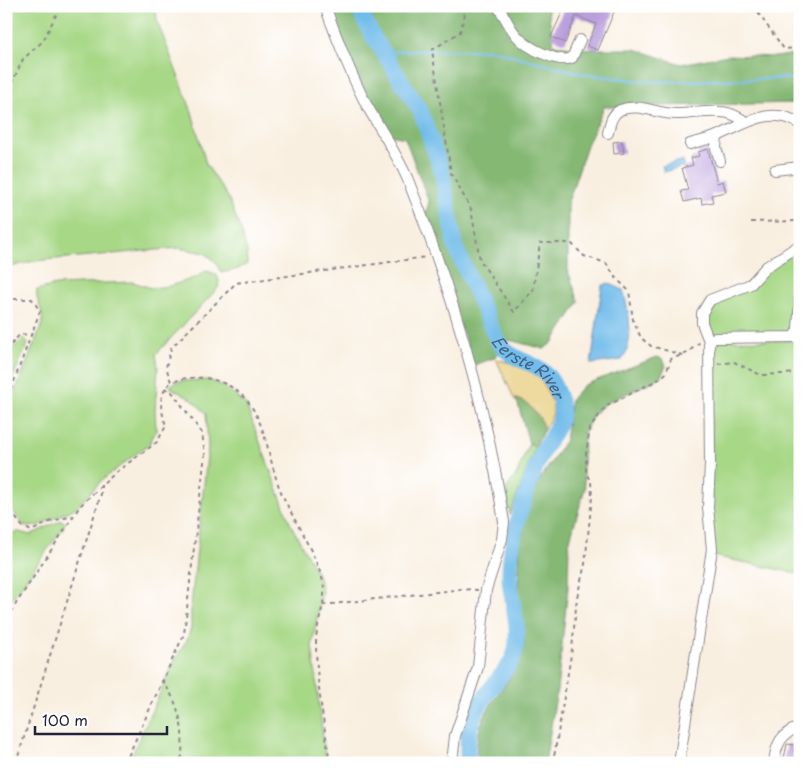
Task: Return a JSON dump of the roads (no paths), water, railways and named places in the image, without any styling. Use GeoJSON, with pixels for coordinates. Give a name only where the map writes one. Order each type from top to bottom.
{"type":"FeatureCollection","features":[{"type":"Feature","properties":{"kind":"street"},"geometry":{"type":"LineString","coordinates":[[326,6],[362,96],[408,179],[436,256],[469,362],[502,504],[504,522],[502,539],[486,590],[478,667],[455,736],[452,763]]}},
{"type":"Feature","properties":{"kind":"street"},"geometry":{"type":"LineString","coordinates":[[497,6],[527,46],[549,56],[567,60],[572,58],[580,40]]}},
{"type":"Feature","properties":{"kind":"street"},"geometry":{"type":"LineString","coordinates":[[608,133],[611,120],[617,112],[637,107],[677,114],[716,111],[729,113],[746,122]]}},
{"type":"Feature","properties":{"kind":"street"},"geometry":{"type":"LineString","coordinates":[[690,144],[717,136],[746,122],[775,116],[800,124]]}},
{"type":"Feature","properties":{"kind":"street"},"geometry":{"type":"LineString","coordinates":[[717,136],[716,148],[720,161]]}},
{"type":"Feature","properties":{"kind":"street"},"geometry":{"type":"LineString","coordinates":[[775,170],[800,167]]}},
{"type":"Feature","properties":{"kind":"street"},"geometry":{"type":"LineString","coordinates":[[679,763],[712,549],[708,507],[710,365],[702,313],[710,300],[750,284],[766,267],[800,245]]}},
{"type":"Feature","properties":{"kind":"street"},"geometry":{"type":"LineString","coordinates":[[707,338],[794,337],[798,329],[800,298]]}},
{"type":"Feature","properties":{"kind":"street"},"geometry":{"type":"LineString","coordinates":[[774,763],[776,746],[781,738],[800,727]]}},
{"type":"Feature","properties":{"kind":"water"},"geometry":{"type":"Polygon","coordinates":[[[683,160],[684,166],[664,172],[662,166],[683,160]]]}},
{"type":"Feature","properties":{"kind":"water"},"geometry":{"type":"Polygon","coordinates":[[[608,283],[623,290],[629,316],[630,335],[622,360],[591,364],[602,286],[608,283]]]}},
{"type":"Feature","properties":{"kind":"waterway","name":"Eerste River"},"geometry":{"type":"LineString","coordinates":[[357,6],[371,33],[421,112],[442,172],[455,246],[497,340],[513,356],[545,373],[552,381],[561,406],[560,419],[556,430],[533,473],[515,531],[510,578],[516,626],[514,657],[487,693],[472,720],[468,739],[468,763]]}},
{"type":"Feature","properties":{"kind":"waterway"},"geometry":{"type":"LineString","coordinates":[[384,54],[399,51],[491,50],[583,74],[650,82],[800,78]]}}]}
